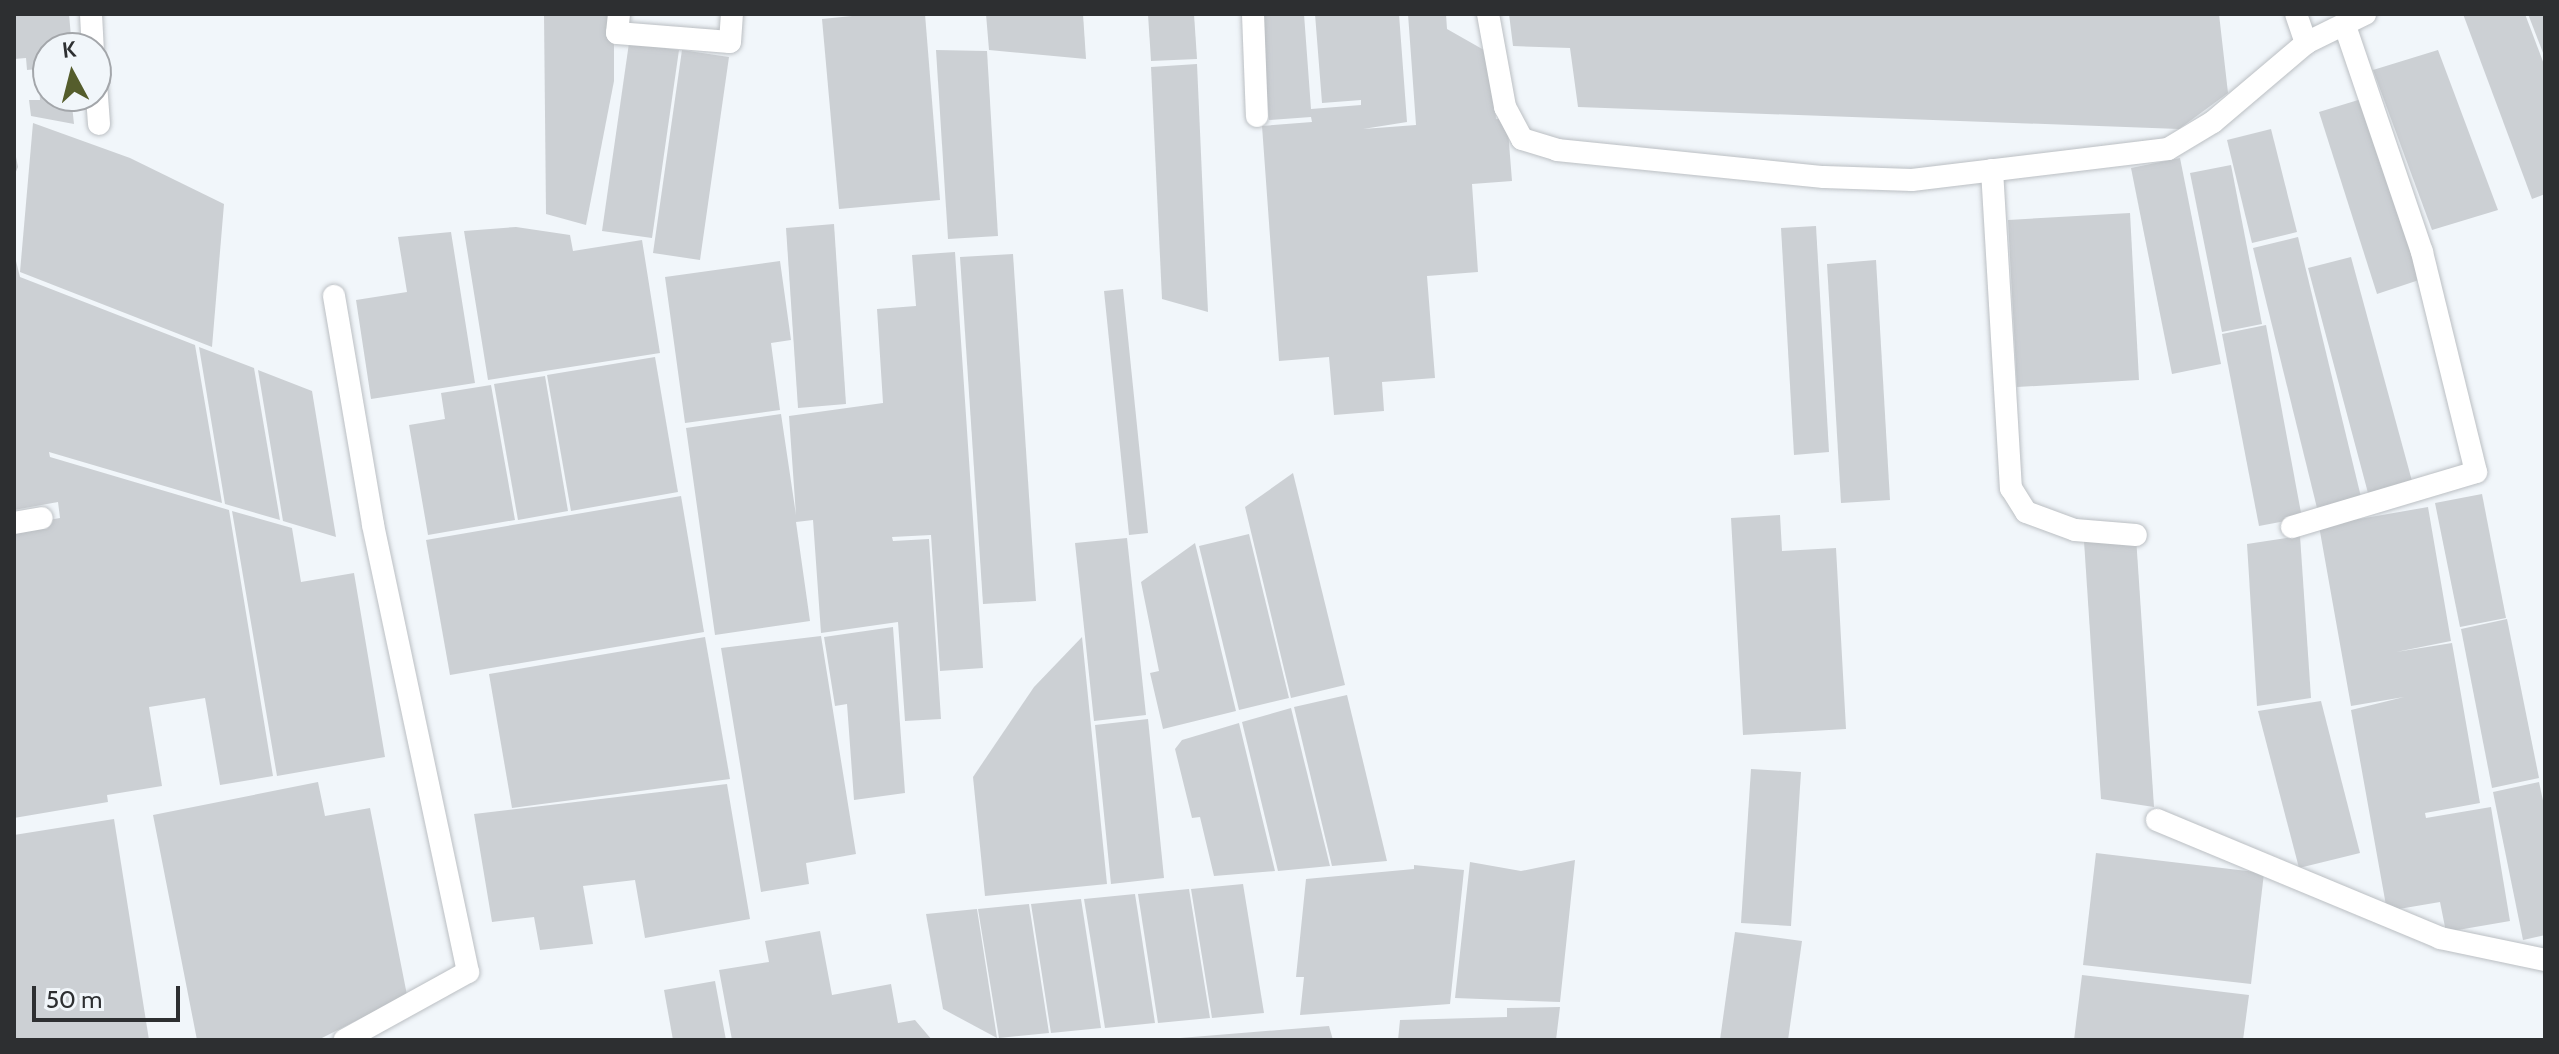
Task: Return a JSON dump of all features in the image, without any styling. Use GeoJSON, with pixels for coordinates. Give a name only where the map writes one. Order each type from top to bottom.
{"type":"FeatureCollection","features":[{"type":"Feature","properties":{"kind":"street"},"geometry":{"type":"LineString","coordinates":[[619,14],[617,33],[730,42],[732,14]]}},
{"type":"Feature","properties":{"kind":"street"},"geometry":{"type":"LineString","coordinates":[[1253,14],[1257,116]]}},
{"type":"Feature","properties":{"kind":"street"},"geometry":{"type":"LineString","coordinates":[[1488,14],[1505,107],[1522,139],[1557,150],[1824,177],[1912,180],[2168,149],[2213,122],[2306,43],[2365,14]]}},
{"type":"Feature","properties":{"kind":"street"},"geometry":{"type":"LineString","coordinates":[[2296,14],[2306,43]]}},
{"type":"Feature","properties":{"kind":"street"},"geometry":{"type":"LineString","coordinates":[[2292,527],[2476,472],[2422,252],[2345,26]]}},
{"type":"Feature","properties":{"kind":"street"},"geometry":{"type":"LineString","coordinates":[[98,112],[99,124]]}},
{"type":"Feature","properties":{"kind":"street"},"geometry":{"type":"LineString","coordinates":[[1992,170],[2011,488],[2026,512],[2075,530],[2136,535]]}},
{"type":"Feature","properties":{"kind":"street"},"geometry":{"type":"LineString","coordinates":[[334,296],[373,525],[468,972],[345,1040]]}},
{"type":"Feature","properties":{"kind":"street"},"geometry":{"type":"LineString","coordinates":[[14,523],[42,518]]}},
{"type":"Feature","properties":{"kind":"street"},"geometry":{"type":"LineString","coordinates":[[2157,820],[2440,938],[2545,960]]}},
{"type":"Feature","properties":{"kind":"building"},"geometry":{"type":"Polygon","coordinates":[[[14,14],[69,14],[71,32],[32,32],[32,70],[27,70],[26,58],[14,59],[14,14]]]}},
{"type":"Feature","properties":{"kind":"building"},"geometry":{"type":"Polygon","coordinates":[[[544,14],[614,14],[614,81],[586,225],[546,214],[544,14]]]}},
{"type":"Feature","properties":{"kind":"building"},"geometry":{"type":"Polygon","coordinates":[[[872,14],[925,14],[940,200],[839,209],[822,19],[872,14]]]}},
{"type":"Feature","properties":{"kind":"building"},"geometry":{"type":"Polygon","coordinates":[[[986,14],[1083,14],[1086,59],[989,50],[986,14]]]}},
{"type":"Feature","properties":{"kind":"building"},"geometry":{"type":"Polygon","coordinates":[[[1148,14],[1194,14],[1197,59],[1151,61],[1148,14]]]}},
{"type":"Feature","properties":{"kind":"building"},"geometry":{"type":"Polygon","coordinates":[[[1261,14],[1304,14],[1311,109],[1361,105],[1361,100],[1322,103],[1315,14],[1399,14],[1407,122],[1363,129],[1416,125],[1408,14],[1446,14],[1447,29],[1491,54],[1496,119],[1507,118],[1512,181],[1472,184],[1478,272],[1427,276],[1435,378],[1382,382],[1384,411],[1334,415],[1329,357],[1279,361],[1262,126],[1312,122],[1311,117],[1269,120],[1261,14]]]}},
{"type":"Feature","properties":{"kind":"building"},"geometry":{"type":"Polygon","coordinates":[[[1509,14],[2219,14],[2228,93],[2179,129],[1578,107],[1570,48],[1513,46],[1509,14]]]}},
{"type":"Feature","properties":{"kind":"building"},"geometry":{"type":"Polygon","coordinates":[[[2463,14],[2525,14],[2545,67],[2545,194],[2532,199],[2463,14]]]}},
{"type":"Feature","properties":{"kind":"building"},"geometry":{"type":"Polygon","coordinates":[[[2528,14],[2545,14],[2545,58],[2528,14]]]}},
{"type":"Feature","properties":{"kind":"building"},"geometry":{"type":"Polygon","coordinates":[[[629,43],[679,50],[652,238],[602,231],[629,43]]]}},
{"type":"Feature","properties":{"kind":"building"},"geometry":{"type":"Polygon","coordinates":[[[682,50],[729,57],[700,260],[653,253],[682,50]]]}},
{"type":"Feature","properties":{"kind":"building"},"geometry":{"type":"Polygon","coordinates":[[[936,50],[987,51],[998,236],[948,239],[936,50]]]}},
{"type":"Feature","properties":{"kind":"building"},"geometry":{"type":"Polygon","coordinates":[[[2438,50],[2498,210],[2432,230],[2373,70],[2438,50]]]}},
{"type":"Feature","properties":{"kind":"building"},"geometry":{"type":"Polygon","coordinates":[[[1197,64],[1208,312],[1162,299],[1151,67],[1197,64]]]}},
{"type":"Feature","properties":{"kind":"building"},"geometry":{"type":"Polygon","coordinates":[[[2368,97],[2425,278],[2377,294],[2319,112],[2368,97]]]}},
{"type":"Feature","properties":{"kind":"building"},"geometry":{"type":"Polygon","coordinates":[[[29,100],[32,100],[32,112],[73,112],[74,124],[31,116],[29,100]]]}},
{"type":"Feature","properties":{"kind":"building"},"geometry":{"type":"Polygon","coordinates":[[[33,123],[130,158],[224,204],[212,347],[20,272],[33,123]]]}},
{"type":"Feature","properties":{"kind":"building"},"geometry":{"type":"Polygon","coordinates":[[[2271,129],[2297,232],[2252,243],[2227,140],[2271,129]]]}},
{"type":"Feature","properties":{"kind":"building"},"geometry":{"type":"Polygon","coordinates":[[[14,147],[18,167],[14,176],[14,147]]]}},
{"type":"Feature","properties":{"kind":"building"},"geometry":{"type":"Polygon","coordinates":[[[2180,158],[2221,364],[2172,374],[2131,168],[2180,158]]]}},
{"type":"Feature","properties":{"kind":"building"},"geometry":{"type":"Polygon","coordinates":[[[2231,165],[2262,324],[2222,332],[2190,173],[2231,165]]]}},
{"type":"Feature","properties":{"kind":"building"},"geometry":{"type":"Polygon","coordinates":[[[2130,213],[2139,380],[2017,387],[2008,220],[2130,213]]]}},
{"type":"Feature","properties":{"kind":"building"},"geometry":{"type":"Polygon","coordinates":[[[834,224],[846,404],[798,408],[786,228],[834,224]]]}},
{"type":"Feature","properties":{"kind":"building"},"geometry":{"type":"Polygon","coordinates":[[[1816,226],[1829,452],[1794,455],[1781,228],[1816,226]]]}},
{"type":"Feature","properties":{"kind":"building"},"geometry":{"type":"Polygon","coordinates":[[[516,227],[570,235],[573,251],[642,240],[660,353],[488,380],[464,231],[516,227]]]}},
{"type":"Feature","properties":{"kind":"building"},"geometry":{"type":"Polygon","coordinates":[[[451,232],[475,383],[371,399],[356,300],[407,292],[398,237],[451,232]]]}},
{"type":"Feature","properties":{"kind":"building"},"geometry":{"type":"Polygon","coordinates":[[[2298,237],[2361,497],[2317,508],[2253,248],[2298,237]]]}},
{"type":"Feature","properties":{"kind":"building"},"geometry":{"type":"Polygon","coordinates":[[[955,252],[983,668],[940,671],[931,535],[892,537],[893,541],[929,539],[941,719],[905,721],[898,622],[821,633],[813,520],[796,522],[810,621],[715,635],[686,428],[781,414],[796,515],[789,416],[883,403],[877,309],[916,306],[912,255],[955,252]]]}},
{"type":"Feature","properties":{"kind":"building"},"geometry":{"type":"Polygon","coordinates":[[[14,253],[20,277],[195,345],[222,503],[49,452],[50,457],[229,510],[273,776],[220,785],[205,698],[149,707],[162,786],[107,795],[108,802],[14,818],[14,526],[60,518],[58,502],[14,510],[14,253]]]}},
{"type":"Feature","properties":{"kind":"building"},"geometry":{"type":"Polygon","coordinates":[[[1013,254],[1036,601],[983,604],[960,257],[1013,254]]]}},
{"type":"Feature","properties":{"kind":"building"},"geometry":{"type":"Polygon","coordinates":[[[2351,257],[2412,481],[2368,493],[2308,268],[2351,257]]]}},
{"type":"Feature","properties":{"kind":"building"},"geometry":{"type":"Polygon","coordinates":[[[1876,260],[1890,500],[1841,503],[1827,264],[1876,260]]]}},
{"type":"Feature","properties":{"kind":"building"},"geometry":{"type":"Polygon","coordinates":[[[780,261],[791,340],[771,343],[780,410],[685,423],[665,277],[780,261]]]}},
{"type":"Feature","properties":{"kind":"building"},"geometry":{"type":"Polygon","coordinates":[[[1123,289],[1148,533],[1129,535],[1104,291],[1123,289]]]}},
{"type":"Feature","properties":{"kind":"building"},"geometry":{"type":"Polygon","coordinates":[[[2266,325],[2302,518],[2259,526],[2222,334],[2266,325]]]}},
{"type":"Feature","properties":{"kind":"building"},"geometry":{"type":"Polygon","coordinates":[[[199,347],[254,368],[280,520],[225,504],[199,347]]]}},
{"type":"Feature","properties":{"kind":"building"},"geometry":{"type":"Polygon","coordinates":[[[655,357],[678,492],[571,511],[547,375],[655,357]]]}},
{"type":"Feature","properties":{"kind":"building"},"geometry":{"type":"Polygon","coordinates":[[[258,370],[312,391],[336,537],[283,521],[258,370]]]}},
{"type":"Feature","properties":{"kind":"building"},"geometry":{"type":"Polygon","coordinates":[[[545,376],[568,511],[518,520],[494,384],[545,376]]]}},
{"type":"Feature","properties":{"kind":"building"},"geometry":{"type":"Polygon","coordinates":[[[491,385],[515,520],[428,535],[409,425],[445,419],[441,393],[491,385]]]}},
{"type":"Feature","properties":{"kind":"building"},"geometry":{"type":"Polygon","coordinates":[[[1293,473],[1345,685],[1291,698],[1245,507],[1293,473]]]}},
{"type":"Feature","properties":{"kind":"building"},"geometry":{"type":"Polygon","coordinates":[[[2482,494],[2506,618],[2460,627],[2435,503],[2482,494]]]}},
{"type":"Feature","properties":{"kind":"building"},"geometry":{"type":"Polygon","coordinates":[[[681,496],[704,632],[450,675],[426,540],[681,496]]]}},
{"type":"Feature","properties":{"kind":"building"},"geometry":{"type":"Polygon","coordinates":[[[2428,507],[2451,641],[2396,652],[2452,643],[2480,803],[2425,813],[2426,818],[2491,807],[2510,921],[2446,932],[2440,902],[2387,911],[2351,710],[2404,697],[2351,706],[2319,526],[2428,507]]]}},
{"type":"Feature","properties":{"kind":"building"},"geometry":{"type":"Polygon","coordinates":[[[232,511],[292,528],[301,582],[354,573],[385,757],[277,776],[232,511]]]}},
{"type":"Feature","properties":{"kind":"building"},"geometry":{"type":"Polygon","coordinates":[[[1780,515],[1782,551],[1836,548],[1846,729],[1743,735],[1731,518],[1780,515]]]}},
{"type":"Feature","properties":{"kind":"building"},"geometry":{"type":"Polygon","coordinates":[[[1249,534],[1289,698],[1239,710],[1199,546],[1249,534]]]}},
{"type":"Feature","properties":{"kind":"building"},"geometry":{"type":"Polygon","coordinates":[[[2300,536],[2311,698],[2257,706],[2247,544],[2300,536]]]}},
{"type":"Feature","properties":{"kind":"building"},"geometry":{"type":"Polygon","coordinates":[[[2136,537],[2154,807],[2101,799],[2084,541],[2136,537]]]}},
{"type":"Feature","properties":{"kind":"building"},"geometry":{"type":"Polygon","coordinates":[[[1127,538],[1146,715],[1094,721],[1075,543],[1127,538]]]}},
{"type":"Feature","properties":{"kind":"building"},"geometry":{"type":"Polygon","coordinates":[[[1195,543],[1236,711],[1163,729],[1150,673],[1159,671],[1141,582],[1195,543]]]}},
{"type":"Feature","properties":{"kind":"building"},"geometry":{"type":"Polygon","coordinates":[[[2507,619],[2539,778],[2492,788],[2461,629],[2507,619]]]}},
{"type":"Feature","properties":{"kind":"building"},"geometry":{"type":"Polygon","coordinates":[[[893,627],[905,793],[854,800],[847,704],[835,706],[824,637],[893,627]]]}},
{"type":"Feature","properties":{"kind":"building"},"geometry":{"type":"Polygon","coordinates":[[[821,636],[856,854],[806,863],[809,884],[761,892],[721,648],[821,636]]]}},
{"type":"Feature","properties":{"kind":"building"},"geometry":{"type":"Polygon","coordinates":[[[705,637],[730,779],[512,808],[489,674],[705,637]]]}},
{"type":"Feature","properties":{"kind":"building"},"geometry":{"type":"Polygon","coordinates":[[[1082,637],[1107,884],[985,896],[973,777],[1034,687],[1082,637]]]}},
{"type":"Feature","properties":{"kind":"building"},"geometry":{"type":"Polygon","coordinates":[[[1347,695],[1387,861],[1332,866],[1294,707],[1347,695]]]}},
{"type":"Feature","properties":{"kind":"building"},"geometry":{"type":"Polygon","coordinates":[[[2321,701],[2360,853],[2299,868],[2258,711],[2321,701]]]}},
{"type":"Feature","properties":{"kind":"building"},"geometry":{"type":"Polygon","coordinates":[[[1291,708],[1330,866],[1278,871],[1242,722],[1291,708]]]}},
{"type":"Feature","properties":{"kind":"building"},"geometry":{"type":"Polygon","coordinates":[[[1148,719],[1164,878],[1111,884],[1095,725],[1148,719]]]}},
{"type":"Feature","properties":{"kind":"building"},"geometry":{"type":"Polygon","coordinates":[[[1239,723],[1275,871],[1214,876],[1200,817],[1192,818],[1175,749],[1182,740],[1239,723]]]}},
{"type":"Feature","properties":{"kind":"building"},"geometry":{"type":"Polygon","coordinates":[[[1751,769],[1801,772],[1791,926],[1741,923],[1751,769]]]}},
{"type":"Feature","properties":{"kind":"building"},"geometry":{"type":"Polygon","coordinates":[[[318,782],[325,816],[370,808],[407,995],[318,1040],[197,1040],[153,815],[318,782]]]}},
{"type":"Feature","properties":{"kind":"building"},"geometry":{"type":"Polygon","coordinates":[[[2539,782],[2545,810],[2545,935],[2523,940],[2493,792],[2539,782]]]}},
{"type":"Feature","properties":{"kind":"building"},"geometry":{"type":"Polygon","coordinates":[[[727,784],[750,919],[645,938],[635,880],[583,886],[593,944],[540,950],[534,917],[492,922],[474,814],[727,784]]]}},
{"type":"Feature","properties":{"kind":"building"},"geometry":{"type":"Polygon","coordinates":[[[114,819],[149,1040],[14,1040],[14,835],[114,819]]]}},
{"type":"Feature","properties":{"kind":"building"},"geometry":{"type":"Polygon","coordinates":[[[2096,853],[2264,873],[2251,984],[2083,965],[2096,853]]]}},
{"type":"Feature","properties":{"kind":"building"},"geometry":{"type":"Polygon","coordinates":[[[1575,860],[1560,1002],[1455,998],[1470,862],[1521,871],[1575,860]]]}},
{"type":"Feature","properties":{"kind":"building"},"geometry":{"type":"Polygon","coordinates":[[[1414,865],[1464,870],[1450,1004],[1300,1015],[1304,977],[1296,977],[1306,879],[1414,869],[1414,865]]]}},
{"type":"Feature","properties":{"kind":"building"},"geometry":{"type":"Polygon","coordinates":[[[1243,884],[1264,1013],[1212,1018],[1191,889],[1243,884]]]}},
{"type":"Feature","properties":{"kind":"building"},"geometry":{"type":"Polygon","coordinates":[[[1189,889],[1210,1018],[1158,1023],[1138,894],[1189,889]]]}},
{"type":"Feature","properties":{"kind":"building"},"geometry":{"type":"Polygon","coordinates":[[[1135,894],[1155,1023],[1105,1028],[1084,899],[1135,894]]]}},
{"type":"Feature","properties":{"kind":"building"},"geometry":{"type":"Polygon","coordinates":[[[1081,899],[1101,1028],[1051,1033],[1031,904],[1081,899]]]}},
{"type":"Feature","properties":{"kind":"building"},"geometry":{"type":"Polygon","coordinates":[[[1029,904],[1049,1033],[999,1038],[978,909],[1029,904]]]}},
{"type":"Feature","properties":{"kind":"building"},"geometry":{"type":"Polygon","coordinates":[[[977,909],[997,1038],[943,1009],[926,914],[977,909]]]}},
{"type":"Feature","properties":{"kind":"building"},"geometry":{"type":"Polygon","coordinates":[[[820,931],[832,995],[891,984],[898,1023],[915,1020],[932,1040],[732,1040],[719,970],[769,962],[765,941],[820,931]]]}},
{"type":"Feature","properties":{"kind":"building"},"geometry":{"type":"Polygon","coordinates":[[[1735,932],[1802,941],[1788,1040],[1720,1040],[1735,932]]]}},
{"type":"Feature","properties":{"kind":"building"},"geometry":{"type":"Polygon","coordinates":[[[2082,975],[2249,995],[2243,1040],[2074,1040],[2082,975]]]}},
{"type":"Feature","properties":{"kind":"building"},"geometry":{"type":"Polygon","coordinates":[[[715,981],[726,1040],[673,1040],[664,990],[715,981]]]}},
{"type":"Feature","properties":{"kind":"building"},"geometry":{"type":"Polygon","coordinates":[[[1560,1007],[1556,1040],[1398,1040],[1400,1020],[1507,1017],[1507,1008],[1560,1007]]]}},
{"type":"Feature","properties":{"kind":"building"},"geometry":{"type":"Polygon","coordinates":[[[1329,1026],[1333,1040],[1180,1040],[1180,1038],[1329,1026]]]}}]}
